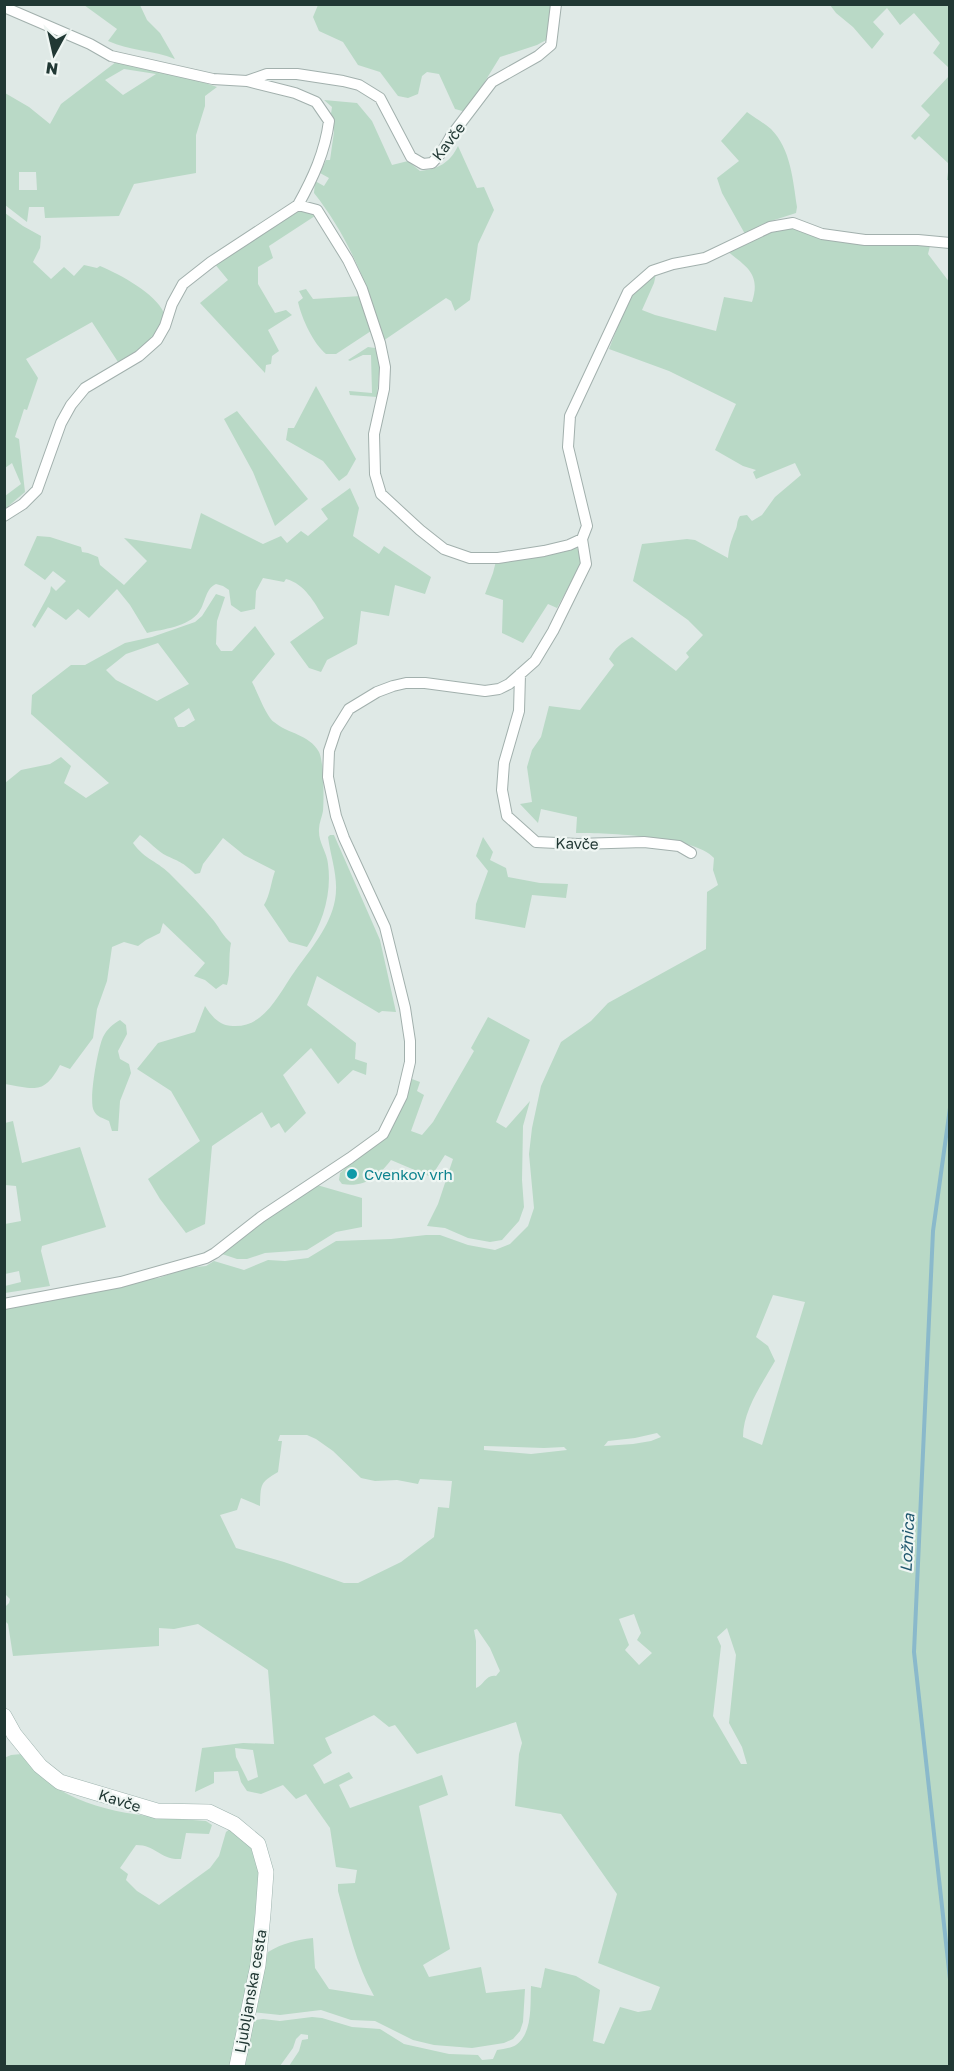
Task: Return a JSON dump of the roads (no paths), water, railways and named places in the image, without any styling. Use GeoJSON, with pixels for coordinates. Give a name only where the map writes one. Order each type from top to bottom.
{"type":"FeatureCollection","features":[{"type":"Feature","properties":{"kind":"street","name":"Kavče"},"geometry":{"type":"LineString","coordinates":[[247,81],[267,74],[297,74],[359,85],[380,98],[411,157],[423,164],[432,163],[442,153],[492,82],[538,56],[551,45],[556,4]]}},
{"type":"Feature","properties":{"kind":"street","name":"Kavče"},"geometry":{"type":"LineString","coordinates":[[4,7],[90,44],[111,56],[213,79],[247,81],[295,93],[316,102],[329,121],[327,139],[315,176],[298,205]]}},
{"type":"Feature","properties":{"kind":"street"},"geometry":{"type":"LineString","coordinates":[[4,516],[23,504],[37,490],[57,432],[71,405],[85,388],[139,356],[157,340],[183,284],[211,262],[298,205],[317,210],[348,260],[362,289],[380,343],[385,367],[384,389],[374,434],[375,474],[381,494],[420,531],[444,549],[470,558],[498,558],[544,551],[569,545],[582,539]]}},
{"type":"Feature","properties":{"kind":"street"},"geometry":{"type":"LineString","coordinates":[[4,1304],[121,1282],[206,1258],[261,1217],[383,1134],[402,1096],[410,1062],[410,1041],[405,1008],[385,927],[336,816],[328,777],[329,751],[336,730],[349,709],[377,692],[393,686],[416,683],[485,691],[499,689],[535,661],[586,564],[582,539],[587,526],[568,447],[570,416],[628,292],[652,271],[705,258],[770,227],[793,223],[822,234],[865,240],[918,240],[950,243]]}},
{"type":"Feature","properties":{"kind":"street","name":"Kavče"},"geometry":{"type":"LineString","coordinates":[[520,674],[519,711],[504,763],[502,790],[507,816],[536,842],[579,844],[644,842],[679,846],[691,853]]}},
{"type":"Feature","properties":{"kind":"street","name":"Kavče"},"geometry":{"type":"LineString","coordinates":[[4,1716],[14,1734],[40,1766],[60,1782],[156,1811],[210,1812],[234,1824],[258,1844]]}},
{"type":"Feature","properties":{"kind":"street","name":"Ljubljanska cesta"},"geometry":{"type":"LineString","coordinates":[[237,2067],[258,1965],[263,1914],[266,1872],[258,1844]]}},
{"type":"Feature","properties":{"kind":"waterway","name":"Ložnica"},"geometry":{"type":"LineString","coordinates":[[950,1108],[933,1231],[914,1652],[950,1979]]}},
{"type":"Feature","properties":{"kind":"place","name":"Cvenkov vrh"},"geometry":{"type":"Point","coordinates":[352,1174]}}]}
